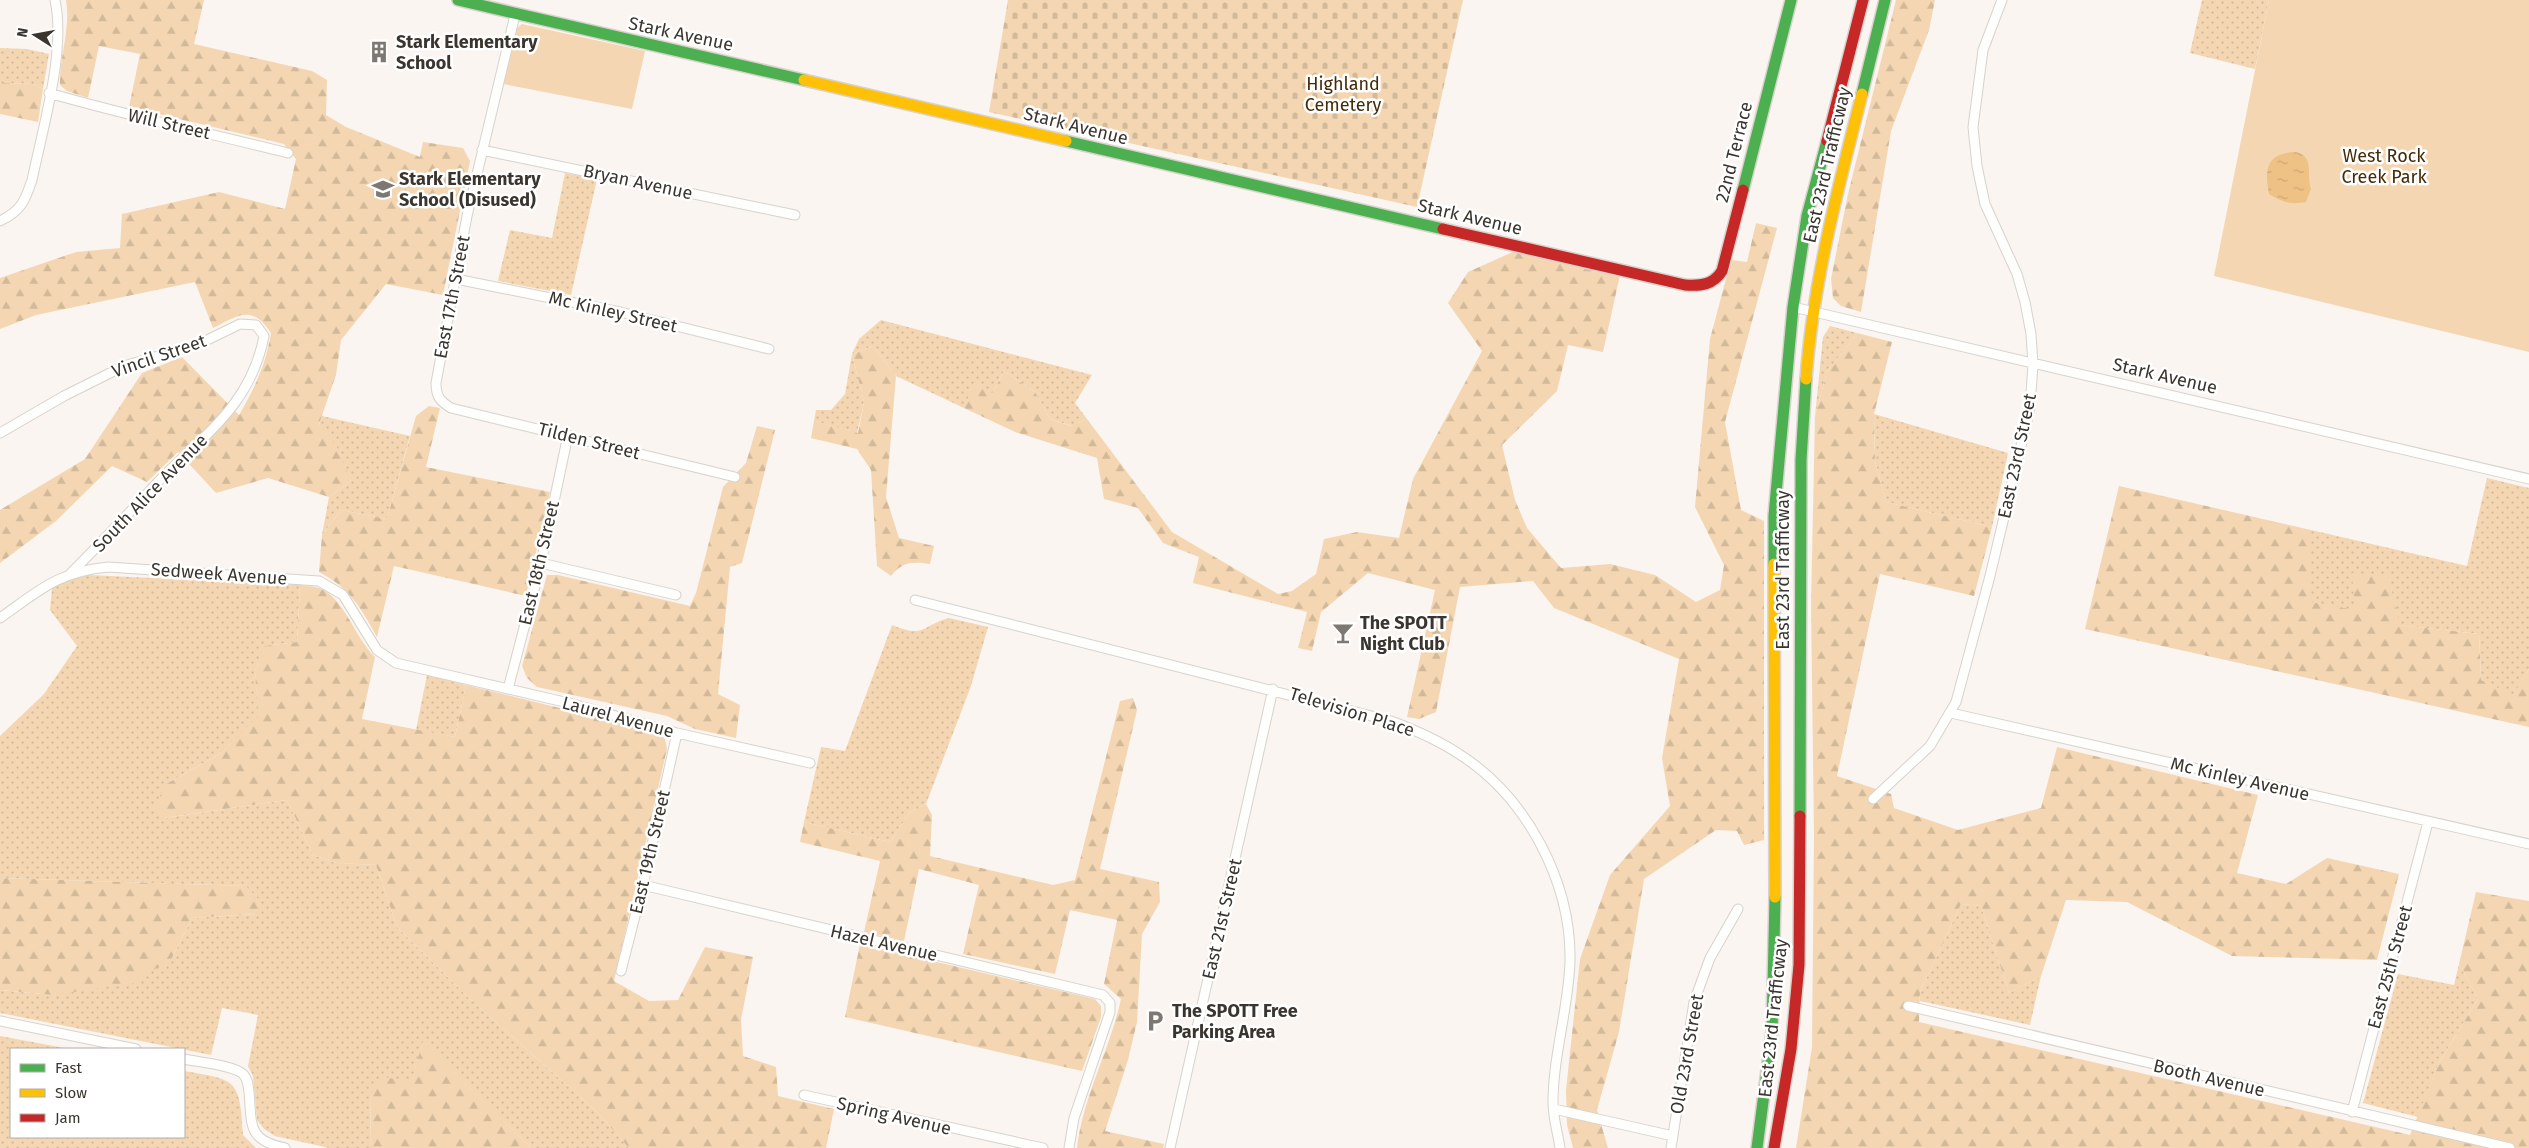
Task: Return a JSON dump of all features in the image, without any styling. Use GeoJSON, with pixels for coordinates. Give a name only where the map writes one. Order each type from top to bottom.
{"type":"FeatureCollection","features":[{"type":"Feature","properties":{"kind":"main road","name":"Stark Avenue"},"geometry":{"type":"LineString","coordinates":[[458,0],[514,15],[900,102],[1193,173],[1685,285]]}},
{"type":"Feature","properties":{"kind":"main road","name":"22nd Terrace"},"geometry":{"type":"LineString","coordinates":[[1685,285],[1706,286],[1717,279],[1722,271],[1791,0]]}},
{"type":"Feature","properties":{"kind":"main road","name":"East 23rd Trafficway"},"geometry":{"type":"LineString","coordinates":[[1757,1148],[1772,1032],[1775,971],[1774,516],[1792,307],[1807,216],[1862,0]]}},
{"type":"Feature","properties":{"kind":"main road","name":"East 23rd Trafficway"},"geometry":{"type":"LineString","coordinates":[[1774,1148],[1791,1048],[1799,965],[1801,460],[1813,312],[1827,234],[1885,0]]}},
{"type":"Feature","properties":{"kind":"street"},"geometry":{"type":"LineString","coordinates":[[0,221],[15,214],[26,198],[32,180],[58,46],[58,15],[55,0]]}},
{"type":"Feature","properties":{"kind":"street","name":"East 23rd Street"},"geometry":{"type":"LineString","coordinates":[[1873,799],[1930,746],[1951,713],[1990,576],[2030,408],[2033,364],[2031,334],[2025,302],[2017,274],[1985,204],[1977,166],[1972,127],[1983,50],[2002,0]]}},
{"type":"Feature","properties":{"kind":"street","name":"East 17th Street"},"geometry":{"type":"LineString","coordinates":[[443,403],[436,392],[436,383],[482,150],[514,15]]}},
{"type":"Feature","properties":{"kind":"street","name":"Will Street"},"geometry":{"type":"LineString","coordinates":[[49,94],[115,112],[202,131],[288,153]]}},
{"type":"Feature","properties":{"kind":"street","name":"Bryan Avenue"},"geometry":{"type":"LineString","coordinates":[[482,150],[795,214]]}},
{"type":"Feature","properties":{"kind":"street","name":"Mc Kinley Street"},"geometry":{"type":"LineString","coordinates":[[456,279],[620,312],[769,349]]}},
{"type":"Feature","properties":{"kind":"street","name":"Stark Avenue"},"geometry":{"type":"LineString","coordinates":[[1792,307],[2529,479]]}},
{"type":"Feature","properties":{"kind":"street","name":"Vincil Street"},"geometry":{"type":"LineString","coordinates":[[0,433],[64,396],[124,366],[199,344],[240,324],[256,325],[264,336]]}},
{"type":"Feature","properties":{"kind":"street","name":"South Alice Avenue"},"geometry":{"type":"LineString","coordinates":[[0,618],[57,578],[69,574],[221,420],[245,390],[261,351],[264,336]]}},
{"type":"Feature","properties":{"kind":"street","name":"Tilden Street"},"geometry":{"type":"LineString","coordinates":[[443,403],[451,408],[735,477]]}},
{"type":"Feature","properties":{"kind":"street","name":"East 18th Street"},"geometry":{"type":"LineString","coordinates":[[508,689],[541,563],[568,435]]}},
{"type":"Feature","properties":{"kind":"street"},"geometry":{"type":"LineString","coordinates":[[541,563],[676,595]]}},
{"type":"Feature","properties":{"kind":"street","name":"Sedweek Avenue"},"geometry":{"type":"LineString","coordinates":[[69,574],[84,569],[108,567],[319,581],[343,595],[377,650],[396,663],[508,689]]}},
{"type":"Feature","properties":{"kind":"street","name":"Television Place"},"geometry":{"type":"LineString","coordinates":[[916,600],[1273,689],[1391,721],[1431,737],[1461,755],[1488,776],[1527,823],[1554,873],[1564,903],[1569,933],[1570,964],[1554,1109],[1560,1148]]}},
{"type":"Feature","properties":{"kind":"street","name":"Laurel Avenue"},"geometry":{"type":"LineString","coordinates":[[508,689],[573,704],[677,733],[810,763]]}},
{"type":"Feature","properties":{"kind":"street","name":"East 21st Street"},"geometry":{"type":"LineString","coordinates":[[1170,1148],[1273,689]]}},
{"type":"Feature","properties":{"kind":"street","name":"Mc Kinley Avenue"},"geometry":{"type":"LineString","coordinates":[[1951,713],[2529,844]]}},
{"type":"Feature","properties":{"kind":"street","name":"East 19th Street"},"geometry":{"type":"LineString","coordinates":[[621,971],[643,885],[677,733]]}},
{"type":"Feature","properties":{"kind":"street","name":"East 25th Street"},"geometry":{"type":"LineString","coordinates":[[2352,1112],[2428,822]]}},
{"type":"Feature","properties":{"kind":"street","name":"Hazel Avenue"},"geometry":{"type":"LineString","coordinates":[[643,885],[1102,995],[1110,1003],[1109,1016],[1074,1118],[1069,1148]]}},
{"type":"Feature","properties":{"kind":"street","name":"Old 23rd Street"},"geometry":{"type":"LineString","coordinates":[[1671,1148],[1694,1002],[1710,958],[1738,909]]}},
{"type":"Feature","properties":{"kind":"street","name":"Booth Avenue"},"geometry":{"type":"LineString","coordinates":[[1908,1006],[2510,1148]]}},
{"type":"Feature","properties":{"kind":"street"},"geometry":{"type":"LineString","coordinates":[[0,1022],[131,1048]]}},
{"type":"Feature","properties":{"kind":"street"},"geometry":{"type":"LineString","coordinates":[[185,1059],[233,1069],[242,1074],[246,1079],[252,1131],[258,1139],[270,1145],[285,1148]]}},
{"type":"Feature","properties":{"kind":"street","name":"Spring Avenue"},"geometry":{"type":"LineString","coordinates":[[804,1095],[1044,1148]]}},
{"type":"Feature","properties":{"kind":"street"},"geometry":{"type":"LineString","coordinates":[[1554,1109],[1673,1136]]}},
{"type":"Feature","properties":{"kind":"green space"},"geometry":{"type":"Polygon","coordinates":[[[66,0],[204,0],[194,44],[312,71],[327,80],[326,115],[346,127],[420,157],[423,142],[463,148],[470,161],[443,295],[386,284],[341,340],[336,375],[319,424],[337,447],[351,481],[329,497],[268,478],[216,493],[178,452],[147,482],[112,466],[56,521],[0,563],[0,510],[85,459],[142,373],[182,357],[239,415],[259,376],[271,333],[258,318],[251,315],[238,316],[213,328],[195,282],[36,315],[0,329],[0,278],[76,252],[120,248],[122,214],[219,192],[285,209],[296,159],[284,144],[129,107],[140,54],[99,46],[88,98],[67,91],[60,85],[67,21],[66,0]]]}},
{"type":"Feature","properties":{"kind":"green space","name":"Highland Cemetery"},"geometry":{"type":"Polygon","coordinates":[[[1008,0],[1463,0],[1417,207],[989,112],[1008,0]]]}},
{"type":"Feature","properties":{"kind":"green space"},"geometry":{"type":"Polygon","coordinates":[[[1896,0],[1935,0],[1929,30],[1891,131],[1861,312],[1841,306],[1833,298],[1831,279],[1848,194],[1896,0]]]}},
{"type":"Feature","properties":{"kind":"green space"},"geometry":{"type":"Polygon","coordinates":[[[2202,0],[2269,0],[2255,69],[2190,53],[2202,0]]]}},
{"type":"Feature","properties":{"kind":"green space","name":"West Rock Creek Park"},"geometry":{"type":"Polygon","coordinates":[[[2269,0],[2529,0],[2529,352],[2214,276],[2269,0]]]}},
{"type":"Feature","properties":{"kind":"green space"},"geometry":{"type":"Polygon","coordinates":[[[522,24],[645,51],[632,109],[503,84],[517,28],[522,24]]]}},
{"type":"Feature","properties":{"kind":"green space"},"geometry":{"type":"Polygon","coordinates":[[[0,48],[27,49],[49,54],[43,89],[32,84],[0,83],[0,48]]]}},
{"type":"Feature","properties":{"kind":"green space"},"geometry":{"type":"Polygon","coordinates":[[[0,83],[32,84],[43,89],[38,122],[0,114],[0,83]]]}},
{"type":"Feature","properties":{"kind":"green space"},"geometry":{"type":"Polygon","coordinates":[[[565,173],[597,179],[571,295],[498,281],[510,230],[552,238],[565,173]]]}},
{"type":"Feature","properties":{"kind":"green space"},"geometry":{"type":"Polygon","coordinates":[[[1756,223],[1777,228],[1725,422],[1741,510],[1764,521],[1764,840],[1744,845],[1737,831],[1716,830],[1644,879],[1619,1032],[1597,1110],[1608,1148],[1573,1148],[1567,1125],[1566,1090],[1580,959],[1610,875],[1670,806],[1662,758],[1679,659],[1554,608],[1533,581],[1460,587],[1436,712],[1419,719],[1407,717],[1435,590],[1368,573],[1321,612],[1312,651],[1298,648],[1307,612],[1193,583],[1199,557],[1163,543],[1138,508],[1104,499],[1097,458],[1015,432],[964,408],[975,382],[992,394],[1004,371],[1035,392],[1050,419],[1071,426],[1087,419],[1172,532],[1278,594],[1292,591],[1316,574],[1324,539],[1357,532],[1399,538],[1413,479],[1482,351],[1448,303],[1468,272],[1515,251],[1620,275],[1603,352],[1568,345],[1557,391],[1502,445],[1515,500],[1527,528],[1561,568],[1610,564],[1655,575],[1696,602],[1720,590],[1724,565],[1695,507],[1710,339],[1731,260],[1747,262],[1756,223]]]}},
{"type":"Feature","properties":{"kind":"green space"},"geometry":{"type":"Polygon","coordinates":[[[881,320],[1092,375],[1075,403],[1087,419],[1072,426],[1050,419],[1035,392],[1004,371],[992,394],[975,383],[964,408],[896,376],[873,346],[852,354],[859,339],[881,320]]]}},
{"type":"Feature","properties":{"kind":"green space"},"geometry":{"type":"Polygon","coordinates":[[[1830,326],[1857,333],[1827,372],[1815,416],[1823,337],[1830,326]]]}},
{"type":"Feature","properties":{"kind":"green space"},"geometry":{"type":"Polygon","coordinates":[[[1857,333],[1892,342],[1874,414],[1875,461],[1886,502],[1992,527],[1974,596],[1880,574],[1837,776],[1891,794],[1894,808],[1958,830],[2041,808],[2057,747],[2258,795],[2237,873],[2286,884],[2327,858],[2399,874],[2377,960],[2232,956],[2127,902],[2066,900],[2041,976],[2009,993],[1981,906],[1961,904],[1920,992],[1919,1022],[2410,1135],[2439,1063],[2478,999],[2459,964],[2476,892],[2529,901],[2529,1148],[1796,1148],[1812,1047],[1814,834],[1811,605],[1815,416],[1827,372],[1857,333]]]}},
{"type":"Feature","properties":{"kind":"green space"},"geometry":{"type":"Polygon","coordinates":[[[873,346],[896,376],[886,497],[899,538],[934,546],[930,564],[904,565],[891,576],[877,566],[871,470],[857,449],[811,438],[814,421],[858,433],[864,402],[852,354],[873,346]]]}},
{"type":"Feature","properties":{"kind":"green space"},"geometry":{"type":"Polygon","coordinates":[[[852,354],[864,402],[857,433],[814,421],[816,410],[831,410],[845,394],[852,354]]]}},
{"type":"Feature","properties":{"kind":"green space"},"geometry":{"type":"Polygon","coordinates":[[[429,406],[440,408],[426,467],[550,492],[526,596],[394,566],[377,637],[347,592],[330,578],[319,572],[322,535],[341,510],[387,519],[416,416],[429,406]]]}},
{"type":"Feature","properties":{"kind":"green space"},"geometry":{"type":"Polygon","coordinates":[[[1874,414],[2008,453],[1992,527],[1886,502],[1875,461],[1874,414]]]}},
{"type":"Feature","properties":{"kind":"green space"},"geometry":{"type":"Polygon","coordinates":[[[322,416],[410,436],[387,519],[341,510],[322,535],[329,497],[351,481],[319,424],[322,416]]]}},
{"type":"Feature","properties":{"kind":"green space"},"geometry":{"type":"Polygon","coordinates":[[[757,426],[775,430],[742,563],[730,567],[718,694],[740,705],[736,738],[695,729],[667,716],[537,687],[527,678],[522,666],[547,575],[558,575],[690,606],[696,593],[723,487],[746,463],[757,426]]]}},
{"type":"Feature","properties":{"kind":"green space"},"geometry":{"type":"Polygon","coordinates":[[[2487,478],[2529,488],[2529,669],[2513,696],[2481,680],[2479,634],[2399,625],[2355,611],[2310,602],[2311,530],[2467,566],[2487,478]]]}},
{"type":"Feature","properties":{"kind":"green space"},"geometry":{"type":"Polygon","coordinates":[[[2119,486],[2311,530],[2311,602],[2355,610],[2352,573],[2388,575],[2400,625],[2479,634],[2481,680],[2513,695],[2529,669],[2529,727],[2085,629],[2119,486]]]}},
{"type":"Feature","properties":{"kind":"green space"},"geometry":{"type":"Polygon","coordinates":[[[89,575],[300,585],[297,642],[265,646],[255,671],[259,716],[220,754],[166,784],[165,818],[287,800],[313,855],[336,863],[376,865],[397,927],[469,998],[595,1110],[629,1148],[531,1148],[423,1042],[411,1084],[371,1094],[370,1148],[329,1148],[275,1136],[264,1129],[257,1120],[253,1076],[248,1066],[258,1015],[222,1008],[211,1055],[185,1050],[185,1048],[176,1048],[0,1013],[0,990],[53,995],[172,958],[192,918],[257,914],[246,886],[0,878],[0,736],[44,694],[77,646],[50,610],[52,588],[65,581],[89,575]]]}},
{"type":"Feature","properties":{"kind":"green space"},"geometry":{"type":"Polygon","coordinates":[[[300,585],[319,588],[328,593],[342,609],[375,657],[362,719],[455,737],[466,685],[657,732],[665,739],[667,749],[614,981],[649,1001],[678,1000],[705,947],[753,957],[741,1020],[743,1056],[776,1067],[778,1096],[834,1109],[826,1148],[629,1148],[595,1110],[469,998],[397,927],[376,865],[336,863],[313,855],[287,800],[164,818],[154,808],[166,784],[220,754],[258,716],[255,671],[264,646],[297,642],[300,585]]]}},
{"type":"Feature","properties":{"kind":"green space"},"geometry":{"type":"Polygon","coordinates":[[[949,618],[988,627],[971,686],[926,804],[910,812],[890,842],[804,822],[821,747],[845,751],[892,625],[917,631],[949,618]]]}},
{"type":"Feature","properties":{"kind":"green space"},"geometry":{"type":"Polygon","coordinates":[[[427,675],[466,685],[455,737],[416,730],[427,675]]]}},
{"type":"Feature","properties":{"kind":"green space"},"geometry":{"type":"Polygon","coordinates":[[[1133,698],[1137,710],[1100,869],[1159,882],[1160,902],[1142,934],[1137,1022],[1128,1060],[1105,1131],[1164,1144],[1163,1148],[1077,1148],[1085,1110],[1121,999],[1104,984],[1117,920],[1070,910],[1055,974],[963,954],[979,885],[919,869],[904,941],[864,932],[880,861],[800,842],[804,822],[890,842],[910,812],[926,804],[932,815],[930,856],[1053,885],[1075,880],[1120,701],[1133,698]]]}},
{"type":"Feature","properties":{"kind":"green space"},"geometry":{"type":"Polygon","coordinates":[[[0,878],[246,886],[260,901],[257,914],[192,918],[172,958],[134,983],[53,995],[0,990],[0,878]]]}},
{"type":"Feature","properties":{"kind":"green space"},"geometry":{"type":"Polygon","coordinates":[[[1961,904],[1981,906],[2009,993],[2041,976],[2030,1025],[1920,1001],[1920,992],[1961,904]]]}},
{"type":"Feature","properties":{"kind":"green space"},"geometry":{"type":"Polygon","coordinates":[[[860,944],[1095,999],[1101,1006],[1101,1017],[1082,1071],[845,1017],[860,944]]]}},
{"type":"Feature","properties":{"kind":"green space"},"geometry":{"type":"Polygon","coordinates":[[[2459,964],[2478,999],[2439,1063],[2418,1117],[2363,1103],[2398,974],[2454,985],[2459,964]]]}},
{"type":"Feature","properties":{"kind":"green space"},"geometry":{"type":"Polygon","coordinates":[[[0,1036],[65,1048],[10,1048],[10,1138],[185,1138],[185,1071],[215,1077],[225,1080],[232,1085],[237,1092],[240,1102],[243,1135],[256,1148],[0,1148],[0,1036]]]}},
{"type":"Feature","properties":{"kind":"green space"},"geometry":{"type":"Polygon","coordinates":[[[423,1041],[531,1148],[370,1148],[371,1094],[381,1076],[411,1083],[423,1041]]]}},
{"type":"Feature","properties":{"kind":"water"},"geometry":{"type":"Polygon","coordinates":[[[2296,152],[2302,154],[2308,162],[2311,189],[2306,202],[2291,203],[2282,201],[2269,194],[2267,177],[2273,159],[2279,155],[2296,152]]]}},
{"type":"Feature","properties":{"kind":"traffic: fast"},"geometry":{"type":"LineString","coordinates":[[458,0],[804,80]]}},
{"type":"Feature","properties":{"kind":"traffic: fast"},"geometry":{"type":"LineString","coordinates":[[1743,190],[1791,0]]}},
{"type":"Feature","properties":{"kind":"traffic: fast"},"geometry":{"type":"LineString","coordinates":[[1862,94],[1885,0]]}},
{"type":"Feature","properties":{"kind":"traffic: fast"},"geometry":{"type":"LineString","coordinates":[[1066,141],[1443,229]]}},
{"type":"Feature","properties":{"kind":"traffic: fast"},"geometry":{"type":"LineString","coordinates":[[1774,564],[1774,516],[1793,307],[1807,216],[1827,141]]}},
{"type":"Feature","properties":{"kind":"traffic: fast"},"geometry":{"type":"LineString","coordinates":[[1800,816],[1801,460],[1806,379]]}},
{"type":"Feature","properties":{"kind":"traffic: fast"},"geometry":{"type":"LineString","coordinates":[[1757,1148],[1772,1032],[1775,897]]}},
{"type":"Feature","properties":{"kind":"traffic: slow"},"geometry":{"type":"LineString","coordinates":[[804,80],[1066,141]]}},
{"type":"Feature","properties":{"kind":"traffic: slow"},"geometry":{"type":"LineString","coordinates":[[1806,379],[1809,343],[1820,271],[1862,94]]}},
{"type":"Feature","properties":{"kind":"traffic: slow"},"geometry":{"type":"LineString","coordinates":[[1774,564],[1775,897]]}},
{"type":"Feature","properties":{"kind":"traffic: jam"},"geometry":{"type":"LineString","coordinates":[[1827,141],[1863,0]]}},
{"type":"Feature","properties":{"kind":"traffic: jam"},"geometry":{"type":"LineString","coordinates":[[1443,229],[1685,285],[1701,285],[1711,282],[1722,271],[1743,190]]}},
{"type":"Feature","properties":{"kind":"traffic: jam"},"geometry":{"type":"LineString","coordinates":[[1774,1148],[1791,1049],[1799,965],[1800,816]]}},
{"type":"Feature","properties":{"kind":"place","name":"Stark Elementary School"},"geometry":{"type":"Point","coordinates":[379,52]}},
{"type":"Feature","properties":{"kind":"place","name":"Stark Elementary School (Disused)"},"geometry":{"type":"Point","coordinates":[383,189]}},
{"type":"Feature","properties":{"kind":"place","name":"The SPOTT Night Club"},"geometry":{"type":"Point","coordinates":[1343,633]}},
{"type":"Feature","properties":{"kind":"place","name":"The SPOTT Free Parking Area"},"geometry":{"type":"Point","coordinates":[1155,1021]}}]}
